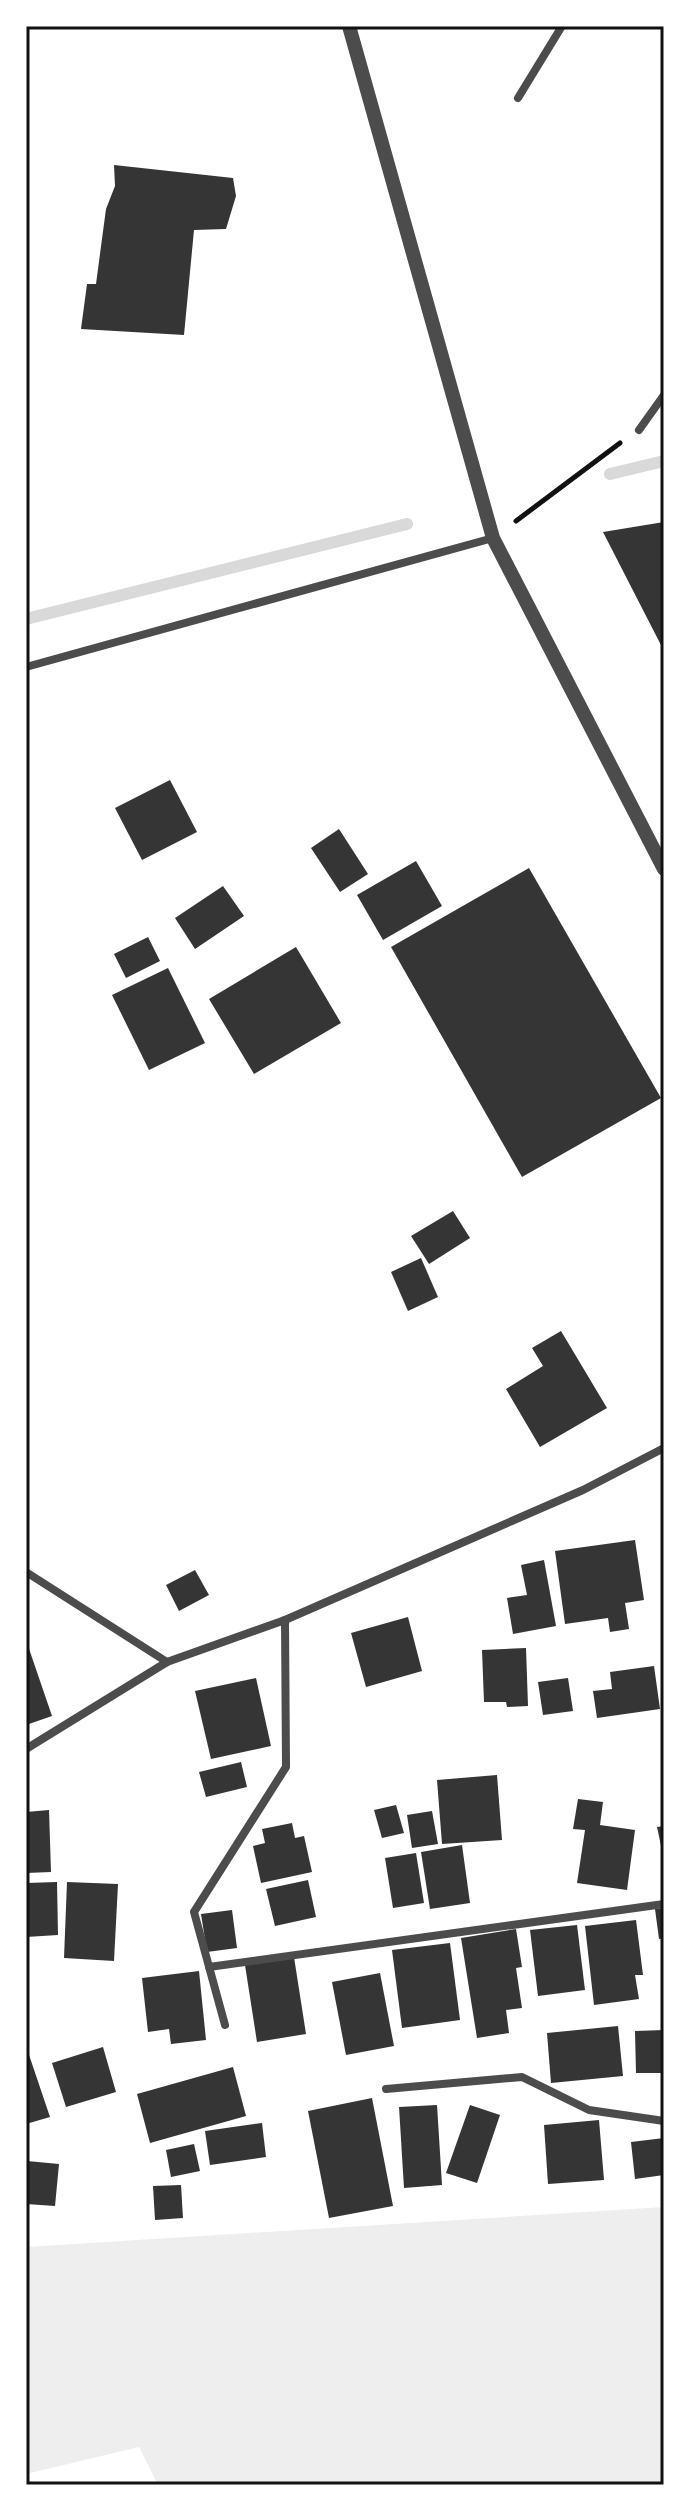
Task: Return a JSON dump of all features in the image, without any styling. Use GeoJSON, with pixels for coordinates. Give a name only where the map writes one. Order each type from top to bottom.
{"type":"FeatureCollection","features":[{"type":"Feature","properties":{"kind":"street"},"geometry":{"type":"LineString","coordinates":[[349,26],[493,538],[664,869]]}},
{"type":"Feature","properties":{"kind":"street"},"geometry":{"type":"LineString","coordinates":[[518,98],[562,26]]}},
{"type":"Feature","properties":{"kind":"street"},"geometry":{"type":"LineString","coordinates":[[639,430],[664,395]]}},
{"type":"Feature","properties":{"kind":"street"},"geometry":{"type":"LineString","coordinates":[[26,667],[493,538]]}},
{"type":"Feature","properties":{"kind":"street"},"geometry":{"type":"LineString","coordinates":[[26,1749],[167,1662],[285,1620],[583,1490],[664,1448]]}},
{"type":"Feature","properties":{"kind":"street"},"geometry":{"type":"LineString","coordinates":[[26,1572],[167,1662]]}},
{"type":"Feature","properties":{"kind":"street"},"geometry":{"type":"LineString","coordinates":[[225,2025],[194,1912],[286,1767],[285,1620]]}},
{"type":"Feature","properties":{"kind":"street"},"geometry":{"type":"LineString","coordinates":[[209,1967],[664,1904]]}},
{"type":"Feature","properties":{"kind":"street"},"geometry":{"type":"LineString","coordinates":[[386,2089],[522,2077],[589,2110],[664,2121]]}},
{"type":"Feature","properties":{"kind":"path"},"geometry":{"type":"LineString","coordinates":[[493,538],[639,430]]}},
{"type":"Feature","properties":{"kind":"shaded area"},"geometry":{"type":"Polygon","coordinates":[[[664,2207],[664,2485],[158,2485],[139,2447],[26,2474],[26,2247],[664,2207]]]}},
{"type":"Feature","properties":{"kind":"building"},"geometry":{"type":"Polygon","coordinates":[[[114,165],[233,178],[236,196],[226,229],[194,230],[184,335],[81,329],[87,284],[96,284],[106,209],[115,186],[114,165]]]}},
{"type":"Feature","properties":{"kind":"building"},"geometry":{"type":"Polygon","coordinates":[[[664,522],[664,651],[603,532],[664,522]]]}},
{"type":"Feature","properties":{"kind":"building"},"geometry":{"type":"Polygon","coordinates":[[[170,780],[197,832],[142,860],[115,808],[170,780]]]}},
{"type":"Feature","properties":{"kind":"building"},"geometry":{"type":"Polygon","coordinates":[[[339,829],[368,874],[340,892],[311,848],[339,829]]]}},
{"type":"Feature","properties":{"kind":"building"},"geometry":{"type":"Polygon","coordinates":[[[416,861],[442,906],[383,940],[357,895],[416,861]]]}},
{"type":"Feature","properties":{"kind":"building"},"geometry":{"type":"Polygon","coordinates":[[[529,868],[661,1098],[522,1177],[391,947],[529,868]]]}},
{"type":"Feature","properties":{"kind":"building"},"geometry":{"type":"Polygon","coordinates":[[[223,886],[244,916],[195,949],[175,918],[223,886]]]}},
{"type":"Feature","properties":{"kind":"building"},"geometry":{"type":"Polygon","coordinates":[[[148,937],[160,961],[126,978],[114,954],[148,937]]]}},
{"type":"Feature","properties":{"kind":"building"},"geometry":{"type":"Polygon","coordinates":[[[296,947],[341,1023],[254,1074],[209,999],[296,947]]]}},
{"type":"Feature","properties":{"kind":"building"},"geometry":{"type":"Polygon","coordinates":[[[168,968],[205,1043],[149,1070],[112,995],[168,968]]]}},
{"type":"Feature","properties":{"kind":"building"},"geometry":{"type":"Polygon","coordinates":[[[453,1211],[470,1238],[429,1264],[411,1236],[453,1211]]]}},
{"type":"Feature","properties":{"kind":"building"},"geometry":{"type":"Polygon","coordinates":[[[421,1258],[438,1297],[408,1311],[391,1272],[421,1258]]]}},
{"type":"Feature","properties":{"kind":"building"},"geometry":{"type":"Polygon","coordinates":[[[561,1331],[607,1408],[540,1447],[506,1389],[543,1366],[532,1348],[561,1331]]]}},
{"type":"Feature","properties":{"kind":"building"},"geometry":{"type":"Polygon","coordinates":[[[635,1540],[644,1600],[625,1603],[629,1629],[610,1632],[608,1618],[565,1624],[555,1551],[635,1540]]]}},
{"type":"Feature","properties":{"kind":"building"},"geometry":{"type":"Polygon","coordinates":[[[544,1560],[556,1626],[513,1634],[507,1598],[527,1595],[521,1565],[544,1560]]]}},
{"type":"Feature","properties":{"kind":"building"},"geometry":{"type":"Polygon","coordinates":[[[195,1570],[209,1595],[179,1611],[166,1585],[195,1570]]]}},
{"type":"Feature","properties":{"kind":"building"},"geometry":{"type":"Polygon","coordinates":[[[408,1617],[422,1671],[366,1687],[351,1633],[408,1617]]]}},
{"type":"Feature","properties":{"kind":"building"},"geometry":{"type":"Polygon","coordinates":[[[26,1640],[52,1716],[26,1725],[26,1640]]]}},
{"type":"Feature","properties":{"kind":"building"},"geometry":{"type":"Polygon","coordinates":[[[526,1648],[528,1706],[507,1707],[506,1702],[484,1702],[482,1650],[526,1648]]]}},
{"type":"Feature","properties":{"kind":"building"},"geometry":{"type":"Polygon","coordinates":[[[654,1666],[660,1709],[597,1718],[593,1691],[612,1689],[610,1672],[654,1666]]]}},
{"type":"Feature","properties":{"kind":"building"},"geometry":{"type":"Polygon","coordinates":[[[256,1678],[271,1746],[211,1759],[195,1691],[256,1678]]]}},
{"type":"Feature","properties":{"kind":"building"},"geometry":{"type":"Polygon","coordinates":[[[568,1678],[573,1711],[543,1715],[538,1682],[568,1678]]]}},
{"type":"Feature","properties":{"kind":"building"},"geometry":{"type":"Polygon","coordinates":[[[241,1762],[247,1787],[206,1797],[199,1772],[241,1762]]]}},
{"type":"Feature","properties":{"kind":"building"},"geometry":{"type":"Polygon","coordinates":[[[497,1775],[502,1840],[442,1844],[437,1780],[497,1775]]]}},
{"type":"Feature","properties":{"kind":"building"},"geometry":{"type":"Polygon","coordinates":[[[578,1799],[603,1802],[600,1825],[635,1830],[627,1890],[577,1883],[585,1830],[573,1829],[578,1799]]]}},
{"type":"Feature","properties":{"kind":"building"},"geometry":{"type":"Polygon","coordinates":[[[396,1805],[404,1833],[382,1838],[374,1810],[396,1805]]]}},
{"type":"Feature","properties":{"kind":"building"},"geometry":{"type":"Polygon","coordinates":[[[49,1810],[51,1872],[26,1873],[26,1812],[49,1810]]]}},
{"type":"Feature","properties":{"kind":"building"},"geometry":{"type":"Polygon","coordinates":[[[432,1811],[438,1844],[412,1848],[407,1815],[432,1811]]]}},
{"type":"Feature","properties":{"kind":"building"},"geometry":{"type":"Polygon","coordinates":[[[292,1823],[295,1838],[304,1836],[312,1872],[261,1883],[253,1846],[265,1843],[262,1829],[292,1823]]]}},
{"type":"Feature","properties":{"kind":"building"},"geometry":{"type":"Polygon","coordinates":[[[664,1826],[664,1855],[663,1855],[657,1827],[664,1826]]]}},
{"type":"Feature","properties":{"kind":"building"},"geometry":{"type":"Polygon","coordinates":[[[462,1845],[470,1903],[430,1909],[421,1852],[462,1845]]]}},
{"type":"Feature","properties":{"kind":"building"},"geometry":{"type":"Polygon","coordinates":[[[416,1853],[424,1903],[393,1908],[385,1858],[416,1853]]]}},
{"type":"Feature","properties":{"kind":"building"},"geometry":{"type":"Polygon","coordinates":[[[308,1880],[316,1917],[275,1926],[266,1889],[308,1880]]]}},
{"type":"Feature","properties":{"kind":"building"},"geometry":{"type":"Polygon","coordinates":[[[57,1882],[58,1935],[26,1937],[26,1883],[57,1882]]]}},
{"type":"Feature","properties":{"kind":"building"},"geometry":{"type":"Polygon","coordinates":[[[67,1882],[118,1884],[114,1961],[64,1958],[67,1882]]]}},
{"type":"Feature","properties":{"kind":"building"},"geometry":{"type":"Polygon","coordinates":[[[664,1908],[664,1938],[659,1939],[655,1909],[664,1908]]]}},
{"type":"Feature","properties":{"kind":"building"},"geometry":{"type":"Polygon","coordinates":[[[232,1910],[237,1948],[207,1952],[201,1914],[232,1910]]]}},
{"type":"Feature","properties":{"kind":"building"},"geometry":{"type":"Polygon","coordinates":[[[636,1920],[643,1975],[635,1975],[639,1999],[594,2005],[585,1926],[636,1920]]]}},
{"type":"Feature","properties":{"kind":"building"},"geometry":{"type":"Polygon","coordinates":[[[577,1925],[585,1990],[538,1996],[530,1930],[577,1925]]]}},
{"type":"Feature","properties":{"kind":"building"},"geometry":{"type":"Polygon","coordinates":[[[516,1929],[522,1967],[516,1968],[522,2008],[506,2010],[509,2033],[477,2038],[461,1938],[516,1929]]]}},
{"type":"Feature","properties":{"kind":"building"},"geometry":{"type":"Polygon","coordinates":[[[450,1943],[460,2020],[402,2028],[392,1950],[450,1943]]]}},
{"type":"Feature","properties":{"kind":"building"},"geometry":{"type":"Polygon","coordinates":[[[294,1957],[306,2034],[257,2042],[245,1965],[294,1957]]]}},
{"type":"Feature","properties":{"kind":"building"},"geometry":{"type":"Polygon","coordinates":[[[199,1971],[206,2040],[171,2044],[169,2029],[148,2032],[142,1978],[199,1971]]]}},
{"type":"Feature","properties":{"kind":"building"},"geometry":{"type":"Polygon","coordinates":[[[380,1973],[394,2046],[346,2055],[332,1982],[380,1973]]]}},
{"type":"Feature","properties":{"kind":"building"},"geometry":{"type":"Polygon","coordinates":[[[618,2026],[623,2076],[551,2083],[547,2033],[618,2026]]]}},
{"type":"Feature","properties":{"kind":"building"},"geometry":{"type":"Polygon","coordinates":[[[664,2030],[664,2073],[636,2073],[635,2031],[664,2030]]]}},
{"type":"Feature","properties":{"kind":"building"},"geometry":{"type":"Polygon","coordinates":[[[26,2046],[50,2117],[26,2124],[26,2046]]]}},
{"type":"Feature","properties":{"kind":"building"},"geometry":{"type":"Polygon","coordinates":[[[103,2047],[116,2092],[66,2107],[52,2063],[103,2047]]]}},
{"type":"Feature","properties":{"kind":"building"},"geometry":{"type":"Polygon","coordinates":[[[233,2067],[246,2116],[150,2143],[137,2094],[233,2067]]]}},
{"type":"Feature","properties":{"kind":"building"},"geometry":{"type":"Polygon","coordinates":[[[372,2098],[393,2206],[329,2218],[308,2111],[372,2098]]]}},
{"type":"Feature","properties":{"kind":"building"},"geometry":{"type":"Polygon","coordinates":[[[437,2105],[442,2185],[404,2188],[399,2107],[437,2105]]]}},
{"type":"Feature","properties":{"kind":"building"},"geometry":{"type":"Polygon","coordinates":[[[470,2105],[500,2115],[477,2183],[446,2173],[470,2105]]]}},
{"type":"Feature","properties":{"kind":"building"},"geometry":{"type":"Polygon","coordinates":[[[599,2120],[604,2180],[548,2184],[544,2125],[599,2120]]]}},
{"type":"Feature","properties":{"kind":"building"},"geometry":{"type":"Polygon","coordinates":[[[262,2123],[266,2157],[210,2165],[205,2131],[262,2123]]]}},
{"type":"Feature","properties":{"kind":"building"},"geometry":{"type":"Polygon","coordinates":[[[664,2138],[664,2175],[635,2179],[631,2142],[664,2138]]]}},
{"type":"Feature","properties":{"kind":"building"},"geometry":{"type":"Polygon","coordinates":[[[194,2144],[200,2171],[171,2177],[166,2150],[194,2144]]]}},
{"type":"Feature","properties":{"kind":"building"},"geometry":{"type":"Polygon","coordinates":[[[27,2161],[59,2164],[55,2206],[26,2204],[27,2161]]]}},
{"type":"Feature","properties":{"kind":"building"},"geometry":{"type":"Polygon","coordinates":[[[181,2185],[183,2218],[155,2220],[153,2186],[181,2185]]]}},
{"type":"Feature","properties":{"kind":"waterway"},"geometry":{"type":"LineString","coordinates":[[610,474],[664,461]]}},
{"type":"Feature","properties":{"kind":"waterway"},"geometry":{"type":"LineString","coordinates":[[26,619],[407,524]]}}]}
